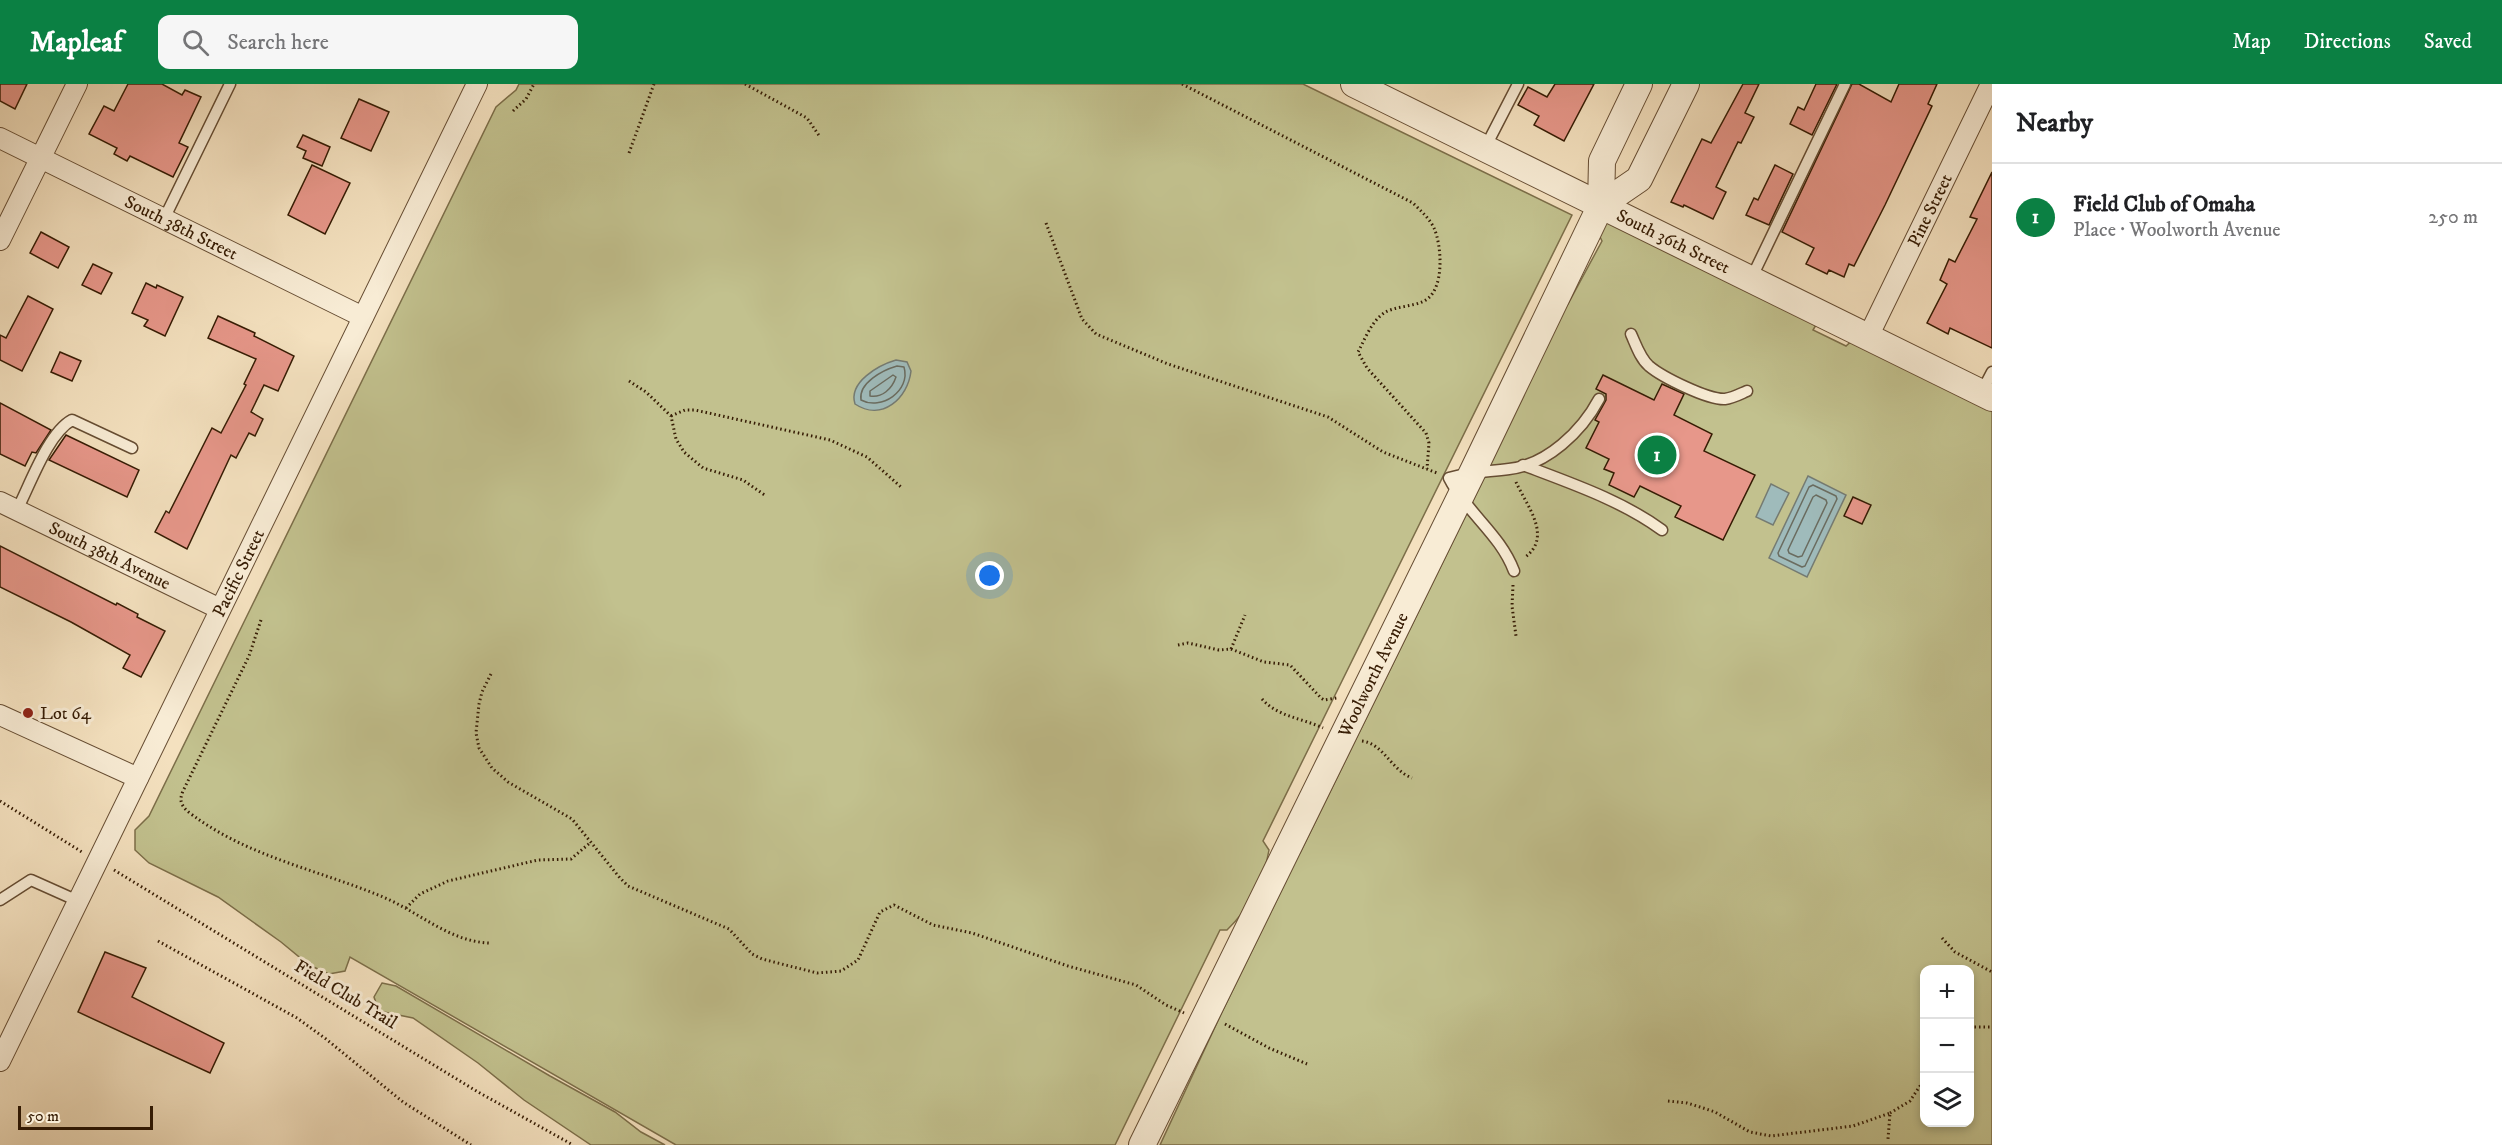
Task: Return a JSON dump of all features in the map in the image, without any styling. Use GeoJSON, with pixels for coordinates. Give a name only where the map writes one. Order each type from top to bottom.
{"type":"FeatureCollection","features":[{"type":"Feature","properties":{"kind":"street"},"geometry":{"type":"LineString","coordinates":[[0,240],[77,84]]}},
{"type":"Feature","properties":{"kind":"street","name":"Pacific Street"},"geometry":{"type":"LineString","coordinates":[[0,1061],[477,84]]}},
{"type":"Feature","properties":{"kind":"street","name":"South 36th Street"},"geometry":{"type":"LineString","coordinates":[[1354,84],[1868,337],[1988,387]]}},
{"type":"Feature","properties":{"kind":"street","name":"Woolworth Avenue"},"geometry":{"type":"LineString","coordinates":[[1142,1145],[1195,1015],[1601,205],[1602,161],[1639,84]]}},
{"type":"Feature","properties":{"kind":"street","name":"Woolworth Avenue"},"geometry":{"type":"LineString","coordinates":[[1601,205],[1639,179],[1686,84]]}},
{"type":"Feature","properties":{"kind":"street","name":"Pine Street"},"geometry":{"type":"LineString","coordinates":[[1868,337],[1990,84]]}},
{"type":"Feature","properties":{"kind":"street","name":"South 38th Street"},"geometry":{"type":"LineString","coordinates":[[0,138],[363,317]]}},
{"type":"Feature","properties":{"kind":"street","name":"South 38th Avenue"},"geometry":{"type":"LineString","coordinates":[[9,506],[220,609]]}},
{"type":"Feature","properties":{"kind":"street"},"geometry":{"type":"LineString","coordinates":[[0,715],[138,778]]}},
{"type":"Feature","properties":{"kind":"lane"},"geometry":{"type":"LineString","coordinates":[[164,219],[230,84]]}},
{"type":"Feature","properties":{"kind":"lane"},"geometry":{"type":"LineString","coordinates":[[1485,148],[1518,84]]}},
{"type":"Feature","properties":{"kind":"lane"},"geometry":{"type":"LineString","coordinates":[[1751,279],[1845,84]]}},
{"type":"Feature","properties":{"kind":"lane"},"geometry":{"type":"LineString","coordinates":[[1631,334],[1641,357],[1660,373],[1716,398],[1732,397],[1748,391]]}},
{"type":"Feature","properties":{"kind":"lane"},"geometry":{"type":"LineString","coordinates":[[1514,571],[1461,482],[1511,469],[1546,454],[1566,441],[1589,417],[1599,399]]}},
{"type":"Feature","properties":{"kind":"lane"},"geometry":{"type":"LineString","coordinates":[[9,506],[63,425],[72,420],[132,448]]}},
{"type":"Feature","properties":{"kind":"lane"},"geometry":{"type":"LineString","coordinates":[[1523,465],[1582,488],[1646,518],[1662,530]]}},
{"type":"Feature","properties":{"kind":"lane"},"geometry":{"type":"LineString","coordinates":[[0,900],[31,880],[78,901]]}},
{"type":"Feature","properties":{"kind":"path"},"geometry":{"type":"LineString","coordinates":[[513,111],[526,99],[534,84]]}},
{"type":"Feature","properties":{"kind":"path"},"geometry":{"type":"LineString","coordinates":[[629,153],[654,84]]}},
{"type":"Feature","properties":{"kind":"path"},"geometry":{"type":"LineString","coordinates":[[745,84],[807,118],[820,137]]}},
{"type":"Feature","properties":{"kind":"path"},"geometry":{"type":"LineString","coordinates":[[1182,84],[1397,194],[1413,203],[1427,216],[1434,227],[1439,243],[1441,265],[1431,295],[1425,301],[1385,312],[1375,321],[1358,352],[1368,368],[1426,433],[1429,443],[1427,469]]}},
{"type":"Feature","properties":{"kind":"path"},"geometry":{"type":"LineString","coordinates":[[1046,223],[1082,319],[1096,334],[1167,364],[1328,417],[1383,452],[1461,482]]}},
{"type":"Feature","properties":{"kind":"path"},"geometry":{"type":"LineString","coordinates":[[629,381],[646,392],[671,416],[676,440],[684,452],[704,468],[743,480],[766,496]]}},
{"type":"Feature","properties":{"kind":"path"},"geometry":{"type":"LineString","coordinates":[[671,416],[685,410],[695,410],[830,440],[867,457],[901,487]]}},
{"type":"Feature","properties":{"kind":"path"},"geometry":{"type":"LineString","coordinates":[[1511,469],[1536,518],[1538,528],[1534,547],[1514,571],[1512,606],[1516,636]]}},
{"type":"Feature","properties":{"kind":"path"},"geometry":{"type":"LineString","coordinates":[[1231,649],[1245,615]]}},
{"type":"Feature","properties":{"kind":"path"},"geometry":{"type":"LineString","coordinates":[[261,620],[249,657],[185,786],[180,798],[182,806],[208,826],[245,847],[380,896],[456,936],[476,943],[490,943]]}},
{"type":"Feature","properties":{"kind":"path"},"geometry":{"type":"LineString","coordinates":[[1178,645],[1188,643],[1219,650],[1231,649],[1264,662],[1290,665],[1320,698],[1324,700],[1334,697],[1341,699]]}},
{"type":"Feature","properties":{"kind":"path"},"geometry":{"type":"LineString","coordinates":[[491,674],[482,692],[476,733],[479,748],[492,768],[508,782],[567,814],[628,886],[729,929],[752,954],[778,965],[818,973],[830,973],[851,967],[863,952],[880,912],[894,905],[933,925],[972,933],[1068,966],[1136,985],[1166,1005],[1232,1026],[1269,1048],[1307,1064]]}},
{"type":"Feature","properties":{"kind":"path"},"geometry":{"type":"LineString","coordinates":[[0,801],[88,856]]}},
{"type":"Feature","properties":{"kind":"path"},"geometry":{"type":"LineString","coordinates":[[406,908],[420,894],[448,881],[538,860],[571,859],[591,842]]}},
{"type":"Feature","properties":{"kind":"path","name":"Field Club Trail"},"geometry":{"type":"LineString","coordinates":[[106,866],[478,1092],[573,1145]]}},
{"type":"Feature","properties":{"kind":"path"},"geometry":{"type":"LineString","coordinates":[[1942,938],[1955,952],[1992,972]]}},
{"type":"Feature","properties":{"kind":"path"},"geometry":{"type":"LineString","coordinates":[[158,941],[297,1018],[403,1102],[471,1145]]}},
{"type":"Feature","properties":{"kind":"path"},"geometry":{"type":"LineString","coordinates":[[1974,1026],[1992,1027]]}},
{"type":"Feature","properties":{"kind":"path"},"geometry":{"type":"LineString","coordinates":[[1668,1101],[1700,1107],[1750,1132],[1771,1136],[1853,1126],[1890,1113],[1910,1101],[1920,1086]]}},
{"type":"Feature","properties":{"kind":"path"},"geometry":{"type":"LineString","coordinates":[[1888,1139],[1890,1113]]}},
{"type":"Feature","properties":{"kind":"shaded area"},"geometry":{"type":"Polygon","coordinates":[[[519,84],[1303,84],[1572,215],[1263,841],[1269,850],[1254,893],[1235,922],[1227,930],[1220,930],[1115,1145],[676,1145],[350,957],[345,971],[329,974],[309,965],[218,897],[149,863],[135,850],[135,830],[149,816],[496,107],[516,90],[519,84]]]}},
{"type":"Feature","properties":{"kind":"shaded area"},"geometry":{"type":"Polygon","coordinates":[[[1612,215],[1816,325],[1813,330],[1846,346],[1856,337],[1992,402],[1992,1145],[1160,1145],[1286,881],[1289,866],[1300,853],[1483,480],[1559,311],[1568,304],[1602,241],[1598,233],[1612,215]]]}},
{"type":"Feature","properties":{"kind":"shaded area"},"geometry":{"type":"Polygon","coordinates":[[[382,983],[396,986],[615,1112],[641,1132],[665,1145],[591,1145],[524,1100],[478,1063],[413,1018],[379,1011],[374,997],[382,983]]]}},
{"type":"Feature","properties":{"kind":"water"},"geometry":{"type":"Polygon","coordinates":[[[896,360],[907,362],[911,371],[905,390],[899,398],[884,409],[865,409],[855,404],[854,396],[860,382],[874,370],[896,360]]]}},
{"type":"Feature","properties":{"kind":"water"},"geometry":{"type":"Polygon","coordinates":[[[1808,476],[1846,495],[1807,577],[1769,558],[1808,476]]]}},
{"type":"Feature","properties":{"kind":"water"},"geometry":{"type":"Polygon","coordinates":[[[1771,484],[1789,493],[1773,525],[1756,517],[1771,484]]]}},
{"type":"Feature","properties":{"kind":"building"},"geometry":{"type":"Polygon","coordinates":[[[0,84],[27,84],[15,109],[0,101],[0,84]]]}},
{"type":"Feature","properties":{"kind":"building"},"geometry":{"type":"Polygon","coordinates":[[[128,84],[162,84],[182,95],[185,90],[201,97],[179,143],[188,147],[173,177],[130,156],[127,161],[114,154],[117,148],[89,134],[104,106],[114,111],[128,84]]]}},
{"type":"Feature","properties":{"kind":"building"},"geometry":{"type":"Polygon","coordinates":[[[1555,84],[1594,84],[1564,141],[1534,125],[1539,116],[1518,105],[1528,87],[1547,97],[1555,84]]]}},
{"type":"Feature","properties":{"kind":"building"},"geometry":{"type":"Polygon","coordinates":[[[1743,84],[1759,84],[1745,113],[1754,117],[1741,143],[1738,142],[1716,187],[1726,192],[1713,219],[1684,205],[1683,207],[1671,202],[1702,139],[1711,143],[1743,84]]]}},
{"type":"Feature","properties":{"kind":"building"},"geometry":{"type":"Polygon","coordinates":[[[1816,84],[1837,84],[1812,135],[1790,124],[1798,107],[1804,110],[1816,84]]]}},
{"type":"Feature","properties":{"kind":"building"},"geometry":{"type":"Polygon","coordinates":[[[1852,84],[1859,84],[1891,102],[1899,84],[1937,84],[1928,104],[1932,106],[1885,205],[1854,266],[1849,264],[1844,277],[1829,270],[1827,274],[1806,264],[1814,248],[1782,232],[1852,84]]]}},
{"type":"Feature","properties":{"kind":"building"},"geometry":{"type":"Polygon","coordinates":[[[359,99],[389,112],[371,151],[341,138],[359,99]]]}},
{"type":"Feature","properties":{"kind":"building"},"geometry":{"type":"Polygon","coordinates":[[[303,135],[330,147],[322,166],[303,158],[306,151],[297,147],[303,135]]]}},
{"type":"Feature","properties":{"kind":"building"},"geometry":{"type":"Polygon","coordinates":[[[312,165],[350,183],[325,234],[288,215],[312,165]]]}},
{"type":"Feature","properties":{"kind":"building"},"geometry":{"type":"Polygon","coordinates":[[[1775,165],[1793,174],[1769,225],[1746,215],[1754,198],[1758,200],[1775,165]]]}},
{"type":"Feature","properties":{"kind":"building"},"geometry":{"type":"Polygon","coordinates":[[[1992,172],[1992,348],[1950,328],[1948,334],[1927,323],[1947,284],[1940,280],[1949,259],[1955,262],[1977,219],[1970,217],[1992,172]]]}},
{"type":"Feature","properties":{"kind":"building"},"geometry":{"type":"Polygon","coordinates":[[[41,232],[69,247],[58,268],[30,253],[41,232]]]}},
{"type":"Feature","properties":{"kind":"building"},"geometry":{"type":"Polygon","coordinates":[[[93,264],[112,273],[101,294],[82,285],[93,264]]]}},
{"type":"Feature","properties":{"kind":"building"},"geometry":{"type":"Polygon","coordinates":[[[146,283],[156,288],[157,285],[183,297],[165,336],[144,326],[148,320],[132,313],[146,283]]]}},
{"type":"Feature","properties":{"kind":"building"},"geometry":{"type":"Polygon","coordinates":[[[28,296],[53,309],[22,371],[0,360],[0,335],[6,338],[28,296]]]}},
{"type":"Feature","properties":{"kind":"building"},"geometry":{"type":"Polygon","coordinates":[[[218,316],[255,333],[254,336],[294,356],[278,391],[264,385],[251,412],[263,419],[255,436],[249,433],[236,458],[231,455],[187,549],[155,532],[166,511],[169,513],[212,428],[221,433],[246,385],[244,384],[256,359],[208,338],[218,316]]]}},
{"type":"Feature","properties":{"kind":"building"},"geometry":{"type":"Polygon","coordinates":[[[60,352],[81,361],[72,381],[51,372],[60,352]]]}},
{"type":"Feature","properties":{"kind":"building"},"geometry":{"type":"Polygon","coordinates":[[[1603,375],[1654,400],[1662,384],[1684,394],[1674,415],[1712,434],[1704,451],[1755,475],[1723,540],[1675,517],[1681,506],[1640,486],[1634,497],[1609,485],[1614,473],[1604,469],[1609,459],[1586,448],[1599,422],[1595,420],[1606,400],[1606,394],[1596,389],[1603,375]]]}},
{"type":"Feature","properties":{"kind":"building"},"geometry":{"type":"Polygon","coordinates":[[[0,403],[51,430],[36,453],[32,452],[25,466],[0,454],[0,403]]]}},
{"type":"Feature","properties":{"kind":"building"},"geometry":{"type":"Polygon","coordinates":[[[66,435],[139,470],[127,497],[49,460],[66,435]]]}},
{"type":"Feature","properties":{"kind":"building"},"geometry":{"type":"Polygon","coordinates":[[[1853,497],[1871,505],[1862,524],[1844,516],[1853,497]]]}},
{"type":"Feature","properties":{"kind":"building"},"geometry":{"type":"Polygon","coordinates":[[[0,546],[116,605],[117,603],[138,614],[137,617],[165,631],[141,677],[123,668],[130,655],[71,622],[0,587],[0,546]]]}},
{"type":"Feature","properties":{"kind":"building"},"geometry":{"type":"Polygon","coordinates":[[[105,952],[146,968],[132,997],[224,1043],[210,1073],[78,1012],[105,952]]]}},
{"type":"Feature","properties":{"kind":"place","name":"Field Club of Omaha"},"geometry":{"type":"Point","coordinates":[1657,455]}},
{"type":"Feature","properties":{"kind":"place","name":"Lot 64"},"geometry":{"type":"Point","coordinates":[28,713]}}]}
